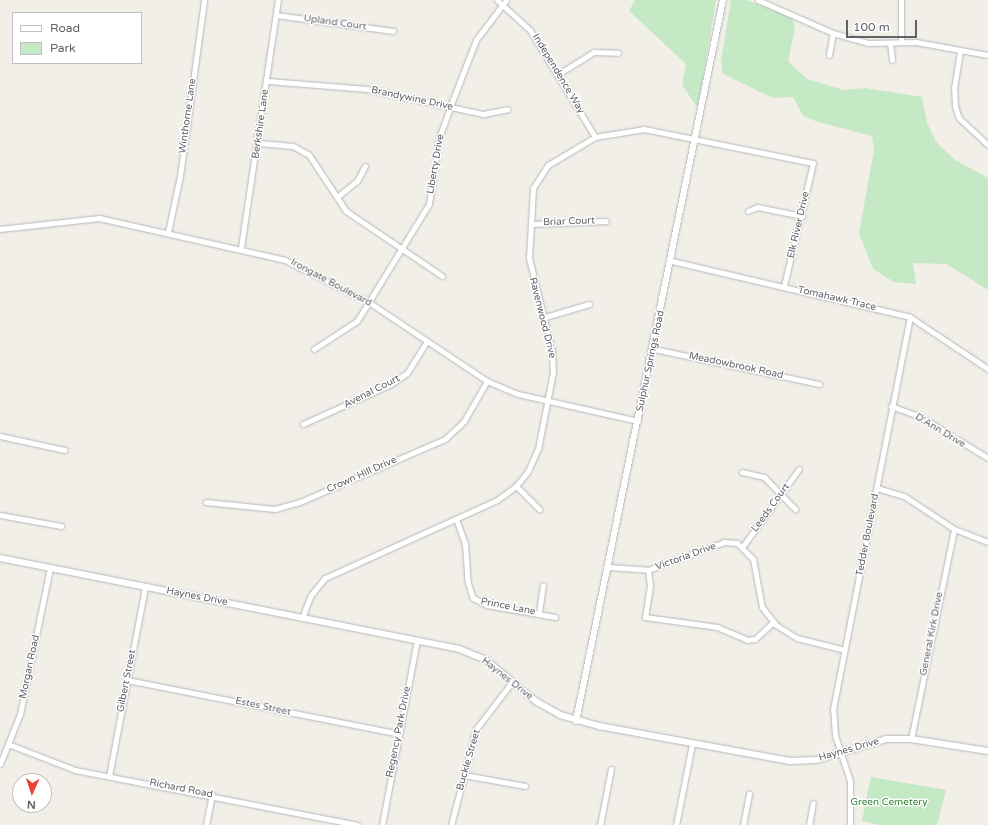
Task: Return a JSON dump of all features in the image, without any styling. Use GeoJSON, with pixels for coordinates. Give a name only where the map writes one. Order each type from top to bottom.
{"type":"FeatureCollection","features":[{"type":"Feature","properties":{"kind":"street","name":"Winthorne Lane"},"geometry":{"type":"LineString","coordinates":[[168,232],[180,176],[204,0]]}},
{"type":"Feature","properties":{"kind":"street","name":"Berkshire Lane"},"geometry":{"type":"LineString","coordinates":[[241,247],[259,143],[278,0]]}},
{"type":"Feature","properties":{"kind":"street","name":"Independence Way"},"geometry":{"type":"LineString","coordinates":[[497,0],[504,2],[530,30],[560,73],[595,137]]}},
{"type":"Feature","properties":{"kind":"street","name":"Sulphur Springs Road"},"geometry":{"type":"LineString","coordinates":[[576,721],[698,138],[723,0]]}},
{"type":"Feature","properties":{"kind":"street"},"geometry":{"type":"LineString","coordinates":[[758,0],[833,33],[868,43],[890,43],[901,41],[988,55]]}},
{"type":"Feature","properties":{"kind":"street"},"geometry":{"type":"LineString","coordinates":[[901,0],[901,41]]}},
{"type":"Feature","properties":{"kind":"street","name":"Liberty Drive"},"geometry":{"type":"LineString","coordinates":[[314,350],[350,328],[370,303],[429,204],[439,138],[450,107],[476,40],[504,2]]}},
{"type":"Feature","properties":{"kind":"street","name":"Upland Court"},"geometry":{"type":"LineString","coordinates":[[276,15],[393,31]]}},
{"type":"Feature","properties":{"kind":"street"},"geometry":{"type":"LineString","coordinates":[[829,55],[833,33]]}},
{"type":"Feature","properties":{"kind":"street"},"geometry":{"type":"LineString","coordinates":[[890,43],[892,60]]}},
{"type":"Feature","properties":{"kind":"street"},"geometry":{"type":"LineString","coordinates":[[960,51],[954,87],[955,106],[959,118],[988,145]]}},
{"type":"Feature","properties":{"kind":"street"},"geometry":{"type":"LineString","coordinates":[[560,73],[594,52],[618,53]]}},
{"type":"Feature","properties":{"kind":"street","name":"Brandywine Drive"},"geometry":{"type":"LineString","coordinates":[[268,81],[367,89],[483,114],[508,109]]}},
{"type":"Feature","properties":{"kind":"street","name":"Ravenwood Drive"},"geometry":{"type":"LineString","coordinates":[[302,618],[311,595],[325,578],[497,500],[516,486],[538,449],[549,402],[552,360],[531,277],[531,224],[533,188],[539,177],[548,166],[595,137],[644,129],[698,138],[813,163]]}},
{"type":"Feature","properties":{"kind":"street"},"geometry":{"type":"LineString","coordinates":[[259,143],[293,146],[309,155],[346,211],[368,229],[403,249],[442,276]]}},
{"type":"Feature","properties":{"kind":"street","name":"Elk River Drive"},"geometry":{"type":"LineString","coordinates":[[784,286],[802,216],[813,163]]}},
{"type":"Feature","properties":{"kind":"street"},"geometry":{"type":"LineString","coordinates":[[337,197],[357,181],[365,166]]}},
{"type":"Feature","properties":{"kind":"street"},"geometry":{"type":"LineString","coordinates":[[748,211],[757,207],[802,216]]}},
{"type":"Feature","properties":{"kind":"street","name":"Irongate Boulevard"},"geometry":{"type":"LineString","coordinates":[[0,229],[99,218],[241,247],[285,260],[370,303],[426,342],[487,381],[549,402],[638,421]]}},
{"type":"Feature","properties":{"kind":"street","name":"Briar Court"},"geometry":{"type":"LineString","coordinates":[[531,224],[606,221]]}},
{"type":"Feature","properties":{"kind":"street","name":"Tomahawk Trace"},"geometry":{"type":"LineString","coordinates":[[672,261],[784,286],[910,318],[988,369]]}},
{"type":"Feature","properties":{"kind":"street"},"geometry":{"type":"LineString","coordinates":[[542,318],[589,304]]}},
{"type":"Feature","properties":{"kind":"street","name":"Tedder Boulevard"},"geometry":{"type":"LineString","coordinates":[[850,825],[852,795],[840,752],[833,709],[910,318]]}},
{"type":"Feature","properties":{"kind":"street","name":"Avenal Court"},"geometry":{"type":"LineString","coordinates":[[303,424],[391,384],[407,373],[426,342]]}},
{"type":"Feature","properties":{"kind":"street","name":"Meadowbrook Road"},"geometry":{"type":"LineString","coordinates":[[654,348],[819,384]]}},
{"type":"Feature","properties":{"kind":"street","name":"Crown Hill Drive"},"geometry":{"type":"LineString","coordinates":[[206,502],[274,509],[300,502],[445,439],[464,421],[487,381]]}},
{"type":"Feature","properties":{"kind":"street","name":"D'Ann Drive"},"geometry":{"type":"LineString","coordinates":[[892,406],[919,416],[988,458]]}},
{"type":"Feature","properties":{"kind":"street"},"geometry":{"type":"LineString","coordinates":[[0,436],[65,450]]}},
{"type":"Feature","properties":{"kind":"street","name":"Leeds Court"},"geometry":{"type":"LineString","coordinates":[[743,546],[799,469]]}},
{"type":"Feature","properties":{"kind":"street"},"geometry":{"type":"LineString","coordinates":[[742,472],[760,474],[782,493],[795,510]]}},
{"type":"Feature","properties":{"kind":"street"},"geometry":{"type":"LineString","coordinates":[[516,486],[539,509]]}},
{"type":"Feature","properties":{"kind":"street"},"geometry":{"type":"LineString","coordinates":[[877,488],[904,496],[954,529],[988,542]]}},
{"type":"Feature","properties":{"kind":"street"},"geometry":{"type":"LineString","coordinates":[[0,514],[61,526]]}},
{"type":"Feature","properties":{"kind":"street","name":"Prince Lane"},"geometry":{"type":"LineString","coordinates":[[456,519],[465,544],[468,583],[473,598],[487,605],[555,617]]}},
{"type":"Feature","properties":{"kind":"street","name":"General Kirk Drive"},"geometry":{"type":"LineString","coordinates":[[911,739],[954,529]]}},
{"type":"Feature","properties":{"kind":"street","name":"Victoria Drive"},"geometry":{"type":"LineString","coordinates":[[609,568],[648,570],[724,542],[743,546]]}},
{"type":"Feature","properties":{"kind":"street"},"geometry":{"type":"LineString","coordinates":[[743,546],[753,560],[762,608],[773,622],[797,638],[845,650]]}},
{"type":"Feature","properties":{"kind":"street","name":"Haynes Drive"},"geometry":{"type":"LineString","coordinates":[[0,558],[460,649],[486,660],[537,702],[576,721],[692,744],[790,761],[816,760],[886,739],[911,739],[988,751]]}},
{"type":"Feature","properties":{"kind":"street","name":"Morgan Road"},"geometry":{"type":"LineString","coordinates":[[0,764],[20,714],[50,568]]}},
{"type":"Feature","properties":{"kind":"street"},"geometry":{"type":"LineString","coordinates":[[648,570],[650,586],[645,617],[717,627],[747,640],[755,639],[773,622]]}},
{"type":"Feature","properties":{"kind":"street"},"geometry":{"type":"LineString","coordinates":[[538,613],[543,585]]}},
{"type":"Feature","properties":{"kind":"street","name":"Gilbert Street"},"geometry":{"type":"LineString","coordinates":[[109,776],[144,587]]}},
{"type":"Feature","properties":{"kind":"street","name":"Regency Park Drive"},"geometry":{"type":"LineString","coordinates":[[382,825],[416,640]]}},
{"type":"Feature","properties":{"kind":"street","name":"Estes Street"},"geometry":{"type":"LineString","coordinates":[[127,680],[399,734]]}},
{"type":"Feature","properties":{"kind":"street","name":"Buckle Street"},"geometry":{"type":"LineString","coordinates":[[451,825],[476,729],[512,682]]}},
{"type":"Feature","properties":{"kind":"street","name":"Richard Road"},"geometry":{"type":"LineString","coordinates":[[8,744],[60,766],[357,825]]}},
{"type":"Feature","properties":{"kind":"street"},"geometry":{"type":"LineString","coordinates":[[676,825],[692,744]]}},
{"type":"Feature","properties":{"kind":"street"},"geometry":{"type":"LineString","coordinates":[[600,825],[611,769]]}},
{"type":"Feature","properties":{"kind":"street"},"geometry":{"type":"LineString","coordinates":[[464,775],[525,786]]}},
{"type":"Feature","properties":{"kind":"street"},"geometry":{"type":"LineString","coordinates":[[743,825],[749,794]]}},
{"type":"Feature","properties":{"kind":"street"},"geometry":{"type":"LineString","coordinates":[[206,825],[212,795]]}},
{"type":"Feature","properties":{"kind":"street"},"geometry":{"type":"LineString","coordinates":[[809,825],[813,803]]}},
{"type":"Feature","properties":{"kind":"green space"},"geometry":{"type":"Polygon","coordinates":[[[635,0],[716,0],[698,108],[682,85],[686,64],[629,11],[635,0]]]}},
{"type":"Feature","properties":{"kind":"green space"},"geometry":{"type":"Polygon","coordinates":[[[731,0],[747,0],[792,18],[795,28],[788,61],[807,79],[844,90],[865,88],[922,97],[927,123],[937,143],[955,160],[988,178],[988,290],[947,264],[913,263],[916,284],[894,282],[873,269],[859,233],[874,150],[872,136],[818,122],[803,116],[793,97],[773,98],[723,74],[721,61],[731,0]]]}},
{"type":"Feature","properties":{"kind":"green space","name":"Green Cemetery"},"geometry":{"type":"Polygon","coordinates":[[[871,777],[946,790],[937,825],[880,825],[862,821],[871,777]]]}}]}
